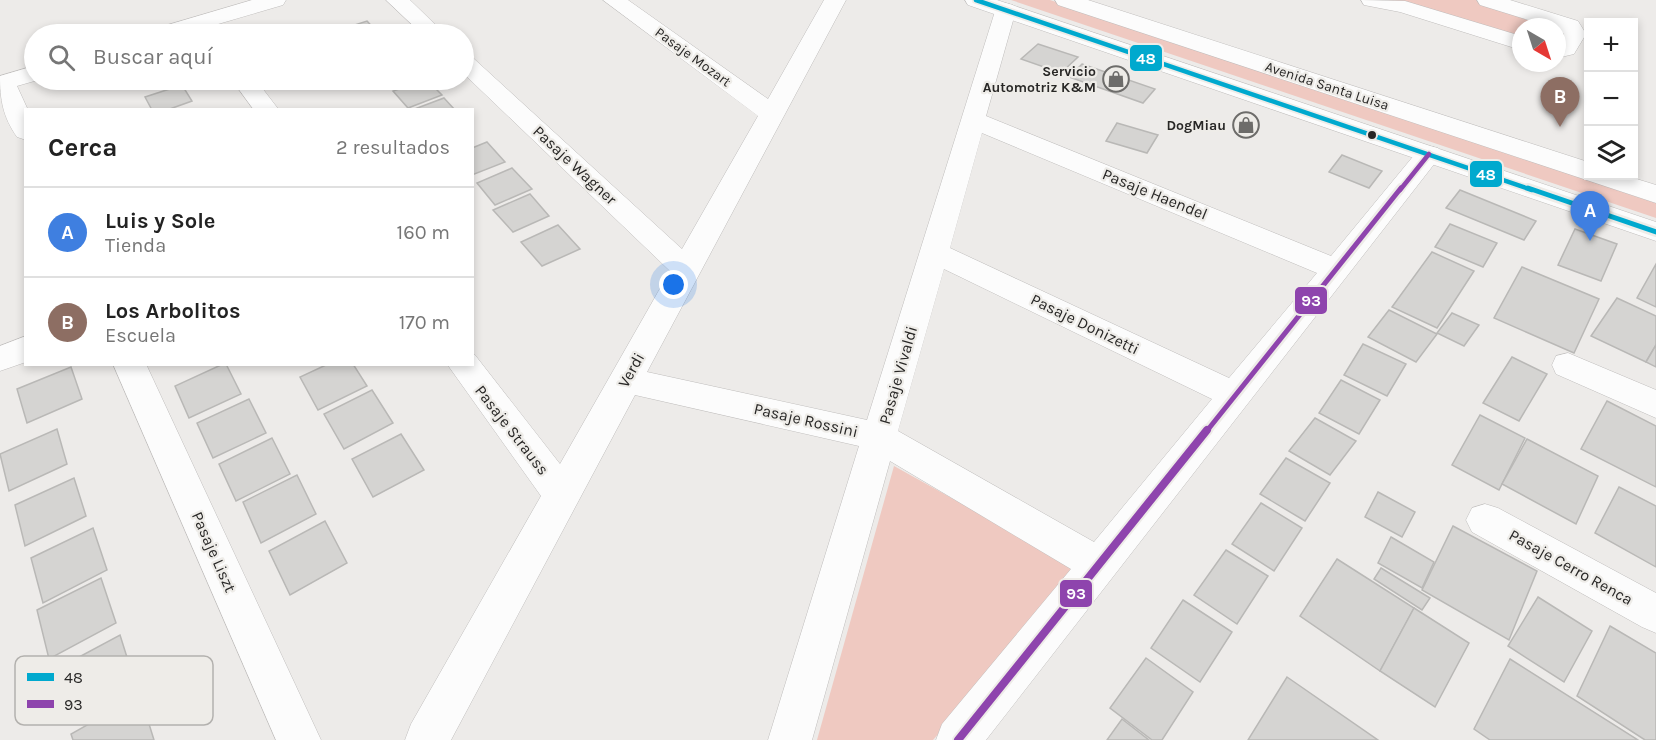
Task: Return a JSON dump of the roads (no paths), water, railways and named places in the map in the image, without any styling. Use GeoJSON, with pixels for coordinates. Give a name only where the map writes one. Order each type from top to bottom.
{"type":"FeatureCollection","features":[{"type":"Feature","properties":{"kind":"street"},"geometry":{"type":"LineString","coordinates":[[217,24],[275,0]]}},
{"type":"Feature","properties":{"kind":"street"},"geometry":{"type":"LineString","coordinates":[[397,0],[423,24]]}},
{"type":"Feature","properties":{"kind":"street","name":"Pasaje Mozart"},"geometry":{"type":"LineString","coordinates":[[614,0],[772,114]]}},
{"type":"Feature","properties":{"kind":"street","name":"Verdi"},"geometry":{"type":"LineString","coordinates":[[427,740],[835,0]]}},
{"type":"Feature","properties":{"kind":"street","name":"Avenida Santa Luisa"},"geometry":{"type":"LineString","coordinates":[[1066,0],[1584,170]]}},
{"type":"Feature","properties":{"kind":"street"},"geometry":{"type":"LineString","coordinates":[[1372,0],[1405,7],[1512,40]]}},
{"type":"Feature","properties":{"kind":"street"},"geometry":{"type":"LineString","coordinates":[[1488,0],[1549,18]]}},
{"type":"Feature","properties":{"kind":"street","name":"Avenida Santa Luisa"},"geometry":{"type":"LineString","coordinates":[[991,5],[1656,232]]}},
{"type":"Feature","properties":{"kind":"street","name":"Pasaje Vivaldi"},"geometry":{"type":"LineString","coordinates":[[790,740],[973,120],[991,5]]}},
{"type":"Feature","properties":{"kind":"street"},"geometry":{"type":"LineString","coordinates":[[1566,24],[1575,34],[1566,49]]}},
{"type":"Feature","properties":{"kind":"street","name":"Pasaje Wagner"},"geometry":{"type":"LineString","coordinates":[[474,71],[686,269]]}},
{"type":"Feature","properties":{"kind":"street"},"geometry":{"type":"LineString","coordinates":[[24,76],[2,83],[24,128]]}},
{"type":"Feature","properties":{"kind":"street"},"geometry":{"type":"LineString","coordinates":[[252,90],[265,108]]}},
{"type":"Feature","properties":{"kind":"street","name":"Pasaje Haendel"},"geometry":{"type":"LineString","coordinates":[[973,120],[1336,269]]}},
{"type":"Feature","properties":{"kind":"street"},"geometry":{"type":"LineString","coordinates":[[958,740],[1429,154]]}},
{"type":"Feature","properties":{"kind":"street"},"geometry":{"type":"LineString","coordinates":[[1613,180],[1656,194]]}},
{"type":"Feature","properties":{"kind":"street","name":"Pasaje Donizetti"},"geometry":{"type":"LineString","coordinates":[[934,252],[1236,396]]}},
{"type":"Feature","properties":{"kind":"street"},"geometry":{"type":"LineString","coordinates":[[0,359],[24,349]]}},
{"type":"Feature","properties":{"kind":"street"},"geometry":{"type":"LineString","coordinates":[[1568,365],[1656,405]]}},
{"type":"Feature","properties":{"kind":"street","name":"Pasaje Liszt"},"geometry":{"type":"LineString","coordinates":[[130,366],[299,740]]}},
{"type":"Feature","properties":{"kind":"street","name":"Pasaje Strauss"},"geometry":{"type":"LineString","coordinates":[[465,366],[562,495]]}},
{"type":"Feature","properties":{"kind":"street","name":"Pasaje Rossini"},"geometry":{"type":"LineString","coordinates":[[625,380],[879,437],[1099,565]]}},
{"type":"Feature","properties":{"kind":"street","name":"Pasaje Cerro Renca"},"geometry":{"type":"LineString","coordinates":[[1485,520],[1656,614]]}},
{"type":"Feature","properties":{"kind":"place","name":"Servicio Automotriz K&M"},"geometry":{"type":"Point","coordinates":[1116,79]}},
{"type":"Feature","properties":{"kind":"place","name":"DogMiau"},"geometry":{"type":"Point","coordinates":[1246,125]}},
{"type":"Feature","properties":{"kind":"place","name":"Los Arbolitos"},"geometry":{"type":"Point","coordinates":[1560,127]}},
{"type":"Feature","properties":{"kind":"place","name":"Luis y Sole"},"geometry":{"type":"Point","coordinates":[1590,241]}}]}
